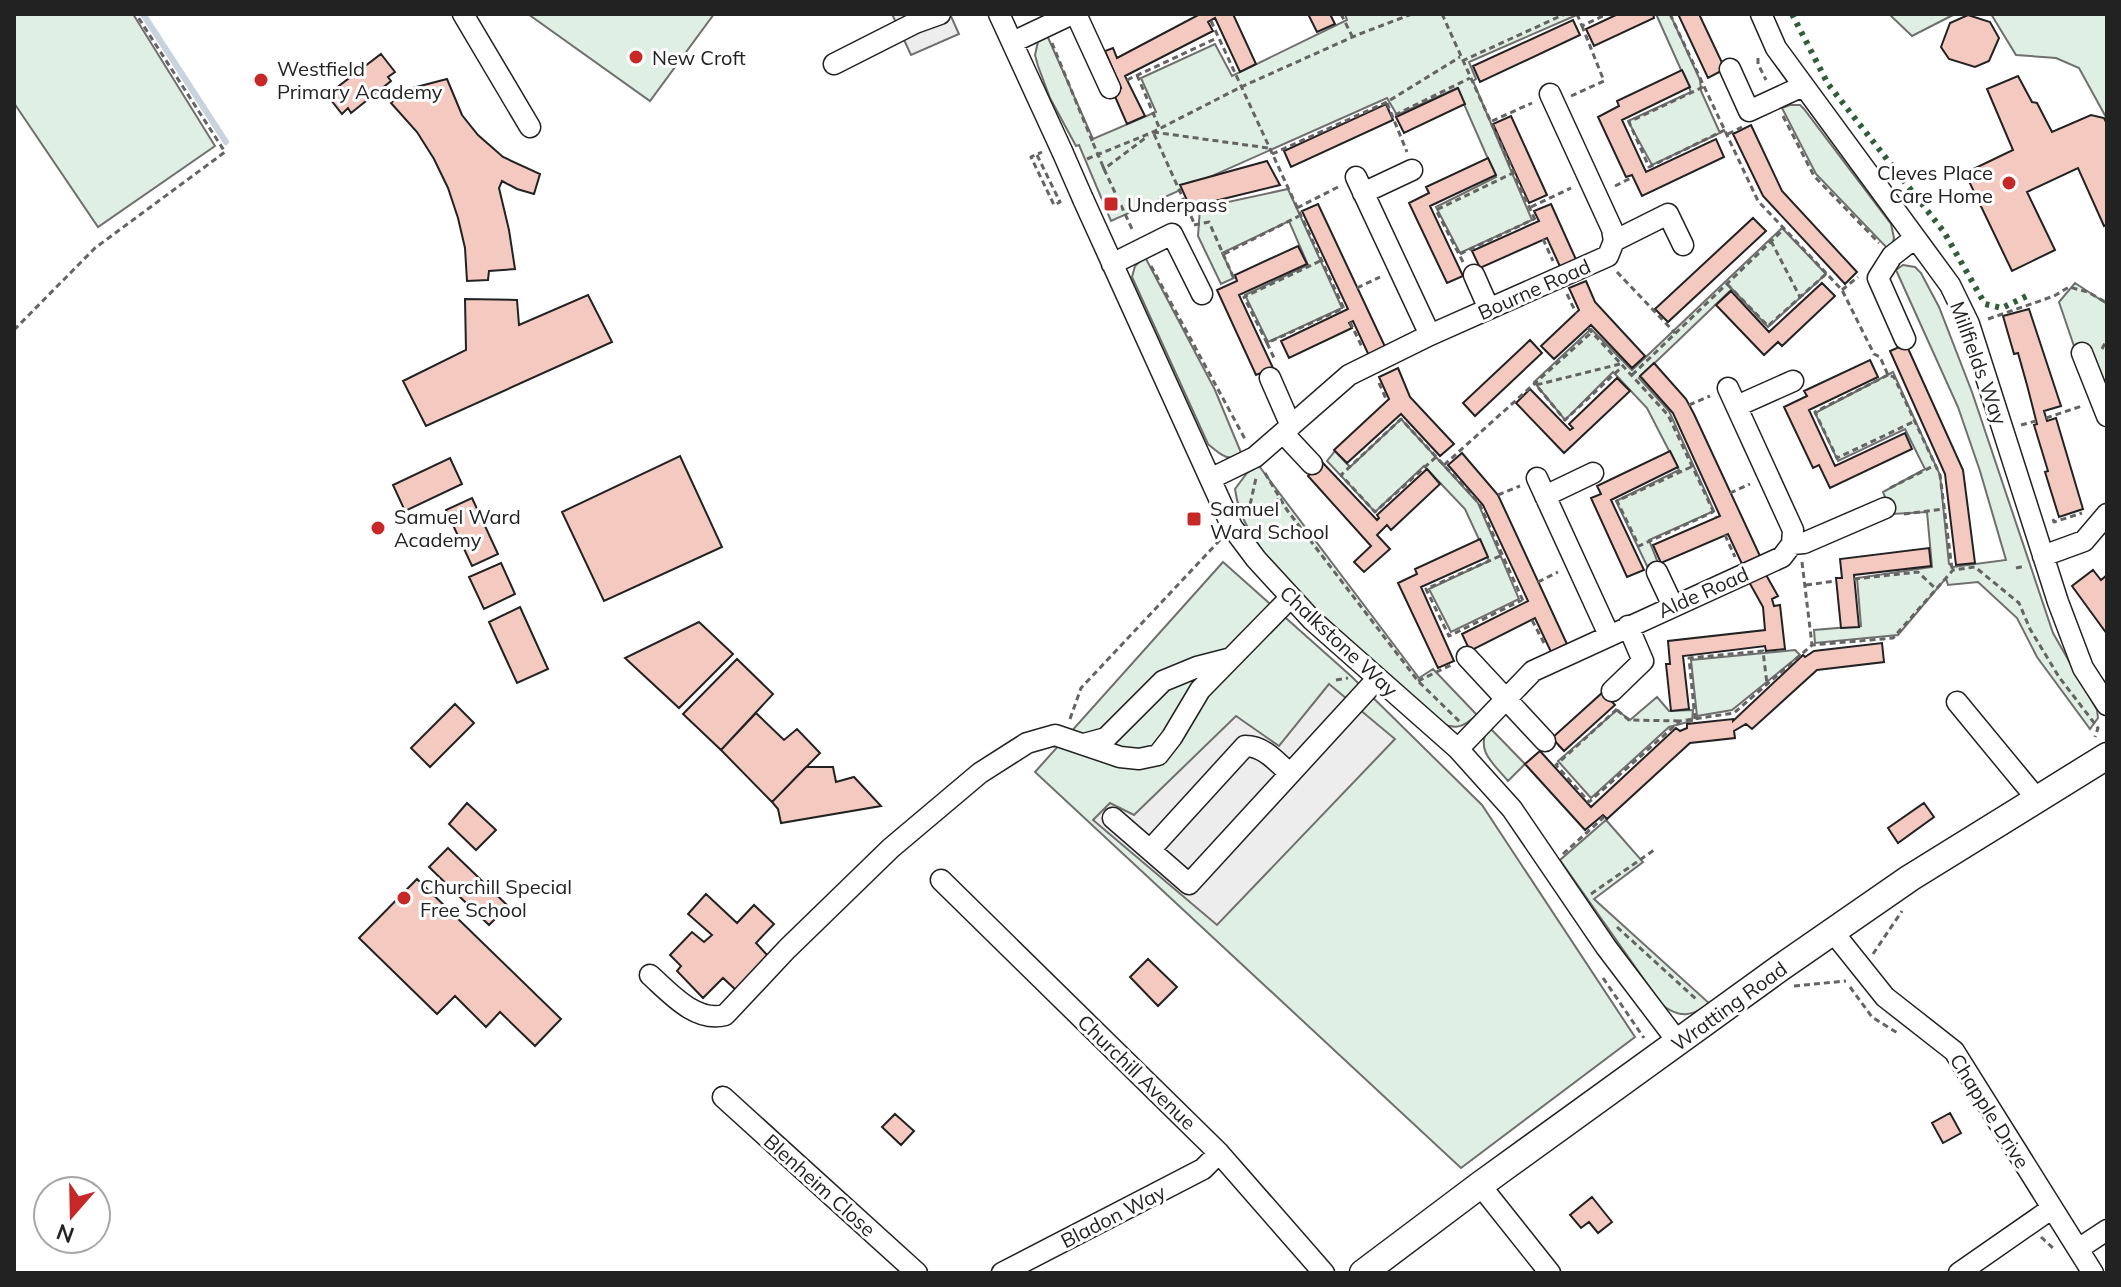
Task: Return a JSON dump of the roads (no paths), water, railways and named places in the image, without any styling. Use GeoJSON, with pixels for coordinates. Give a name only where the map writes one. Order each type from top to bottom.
{"type":"FeatureCollection","features":[{"type":"Feature","properties":{"kind":"main road","name":"Wratting Road"},"geometry":{"type":"LineString","coordinates":[[1363,1273],[1678,1042],[1910,878],[2107,756]]}},
{"type":"Feature","properties":{"kind":"street"},"geometry":{"type":"LineString","coordinates":[[463,14],[530,127]]}},
{"type":"Feature","properties":{"kind":"street"},"geometry":{"type":"LineString","coordinates":[[834,64],[913,19],[940,14]]}},
{"type":"Feature","properties":{"kind":"street","name":"Chalkstone Way"},"geometry":{"type":"LineString","coordinates":[[999,14],[1055,150],[1083,199],[1212,478],[1290,598],[1373,684],[1458,749],[1512,809],[1606,947],[1678,1042]]}},
{"type":"Feature","properties":{"kind":"street"},"geometry":{"type":"LineString","coordinates":[[1013,42],[1074,14],[1118,84]]}},
{"type":"Feature","properties":{"kind":"street","name":"Millfields Way"},"geometry":{"type":"LineString","coordinates":[[1761,14],[1776,48],[1950,285],[1969,324],[2043,556],[2083,668],[2107,705]]}},
{"type":"Feature","properties":{"kind":"street"},"geometry":{"type":"LineString","coordinates":[[1730,69],[1749,111],[1803,86]]}},
{"type":"Feature","properties":{"kind":"street"},"geometry":{"type":"LineString","coordinates":[[1552,99],[1612,229],[1611,249]]}},
{"type":"Feature","properties":{"kind":"street"},"geometry":{"type":"LineString","coordinates":[[1412,170],[1359,185],[1430,335]]}},
{"type":"Feature","properties":{"kind":"street","name":"Bourne Road"},"geometry":{"type":"LineString","coordinates":[[1212,478],[1255,457],[1349,375],[1611,249],[1668,214],[1683,245]]}},
{"type":"Feature","properties":{"kind":"street"},"geometry":{"type":"LineString","coordinates":[[1112,264],[1172,234],[1202,294]]}},
{"type":"Feature","properties":{"kind":"street"},"geometry":{"type":"LineString","coordinates":[[1905,339],[1878,278],[1892,256],[1915,238]]}},
{"type":"Feature","properties":{"kind":"street"},"geometry":{"type":"LineString","coordinates":[[1474,275],[1489,309]]}},
{"type":"Feature","properties":{"kind":"street"},"geometry":{"type":"LineString","coordinates":[[2082,353],[2104,408]]}},
{"type":"Feature","properties":{"kind":"street"},"geometry":{"type":"LineString","coordinates":[[1270,378],[1287,429],[1312,464]]}},
{"type":"Feature","properties":{"kind":"street"},"geometry":{"type":"LineString","coordinates":[[1792,544],[1793,530],[1732,397],[1793,381]]}},
{"type":"Feature","properties":{"kind":"street"},"geometry":{"type":"LineString","coordinates":[[1593,473],[1541,487],[1576,564],[1618,631],[1643,661],[1614,700]]}},
{"type":"Feature","properties":{"kind":"street","name":"Alde Road"},"geometry":{"type":"LineString","coordinates":[[1458,749],[1533,671],[1782,557],[1792,544],[1804,543],[1885,508]]}},
{"type":"Feature","properties":{"kind":"street"},"geometry":{"type":"LineString","coordinates":[[2043,556],[2084,541],[2107,514]]}},
{"type":"Feature","properties":{"kind":"street"},"geometry":{"type":"LineString","coordinates":[[1657,572],[1673,606]]}},
{"type":"Feature","properties":{"kind":"street"},"geometry":{"type":"LineString","coordinates":[[650,975],[686,1006],[713,1018],[725,1015],[787,949],[891,848],[980,773],[1027,743],[1055,735],[1120,757],[1139,759],[1158,755],[1200,690],[1290,598]]}},
{"type":"Feature","properties":{"kind":"street"},"geometry":{"type":"LineString","coordinates":[[1467,657],[1545,741]]}},
{"type":"Feature","properties":{"kind":"street"},"geometry":{"type":"LineString","coordinates":[[1084,744],[1106,738],[1163,681],[1231,658]]}},
{"type":"Feature","properties":{"kind":"street"},"geometry":{"type":"LineString","coordinates":[[1113,818],[1189,884],[1373,684]]}},
{"type":"Feature","properties":{"kind":"street"},"geometry":{"type":"LineString","coordinates":[[1957,702],[2037,799]]}},
{"type":"Feature","properties":{"kind":"street"},"geometry":{"type":"LineString","coordinates":[[1150,850],[1234,754],[1245,746],[1267,752],[1290,774]]}},
{"type":"Feature","properties":{"kind":"street","name":"Churchill Avenue"},"geometry":{"type":"LineString","coordinates":[[941,880],[1219,1153],[1324,1273]]}},
{"type":"Feature","properties":{"kind":"street","name":"Chapple Drive"},"geometry":{"type":"LineString","coordinates":[[1833,932],[1885,997],[1954,1051],[2051,1209],[2069,1252],[2093,1273]]}},
{"type":"Feature","properties":{"kind":"street","name":"Blenheim Close"},"geometry":{"type":"LineString","coordinates":[[723,1097],[917,1273]]}},
{"type":"Feature","properties":{"kind":"street","name":"Bladon Way"},"geometry":{"type":"LineString","coordinates":[[1002,1273],[1203,1169],[1219,1153]]}},
{"type":"Feature","properties":{"kind":"street"},"geometry":{"type":"LineString","coordinates":[[1480,1185],[1550,1273]]}},
{"type":"Feature","properties":{"kind":"street"},"geometry":{"type":"LineString","coordinates":[[1959,1273],[2051,1209]]}},
{"type":"Feature","properties":{"kind":"street"},"geometry":{"type":"LineString","coordinates":[[2069,1252],[2107,1230]]}},
{"type":"Feature","properties":{"kind":"waterway"},"geometry":{"type":"LineString","coordinates":[[143,14],[226,142]]}},
{"type":"Feature","properties":{"kind":"place","name":"New Croft"},"geometry":{"type":"Point","coordinates":[636,57]}},
{"type":"Feature","properties":{"kind":"place","name":"Westfield Primary Academy"},"geometry":{"type":"Point","coordinates":[261,80]}},
{"type":"Feature","properties":{"kind":"place","name":"Cleves Place Care Home"},"geometry":{"type":"Point","coordinates":[2009,183]}},
{"type":"Feature","properties":{"kind":"place","name":"Underpass"},"geometry":{"type":"Point","coordinates":[1111,204]}},
{"type":"Feature","properties":{"kind":"place","name":"Samuel Ward School"},"geometry":{"type":"Point","coordinates":[1194,519]}},
{"type":"Feature","properties":{"kind":"place","name":"Samuel Ward Academy"},"geometry":{"type":"Point","coordinates":[378,528]}},
{"type":"Feature","properties":{"kind":"place","name":"Churchill Special Free School"},"geometry":{"type":"Point","coordinates":[404,898]}}]}
